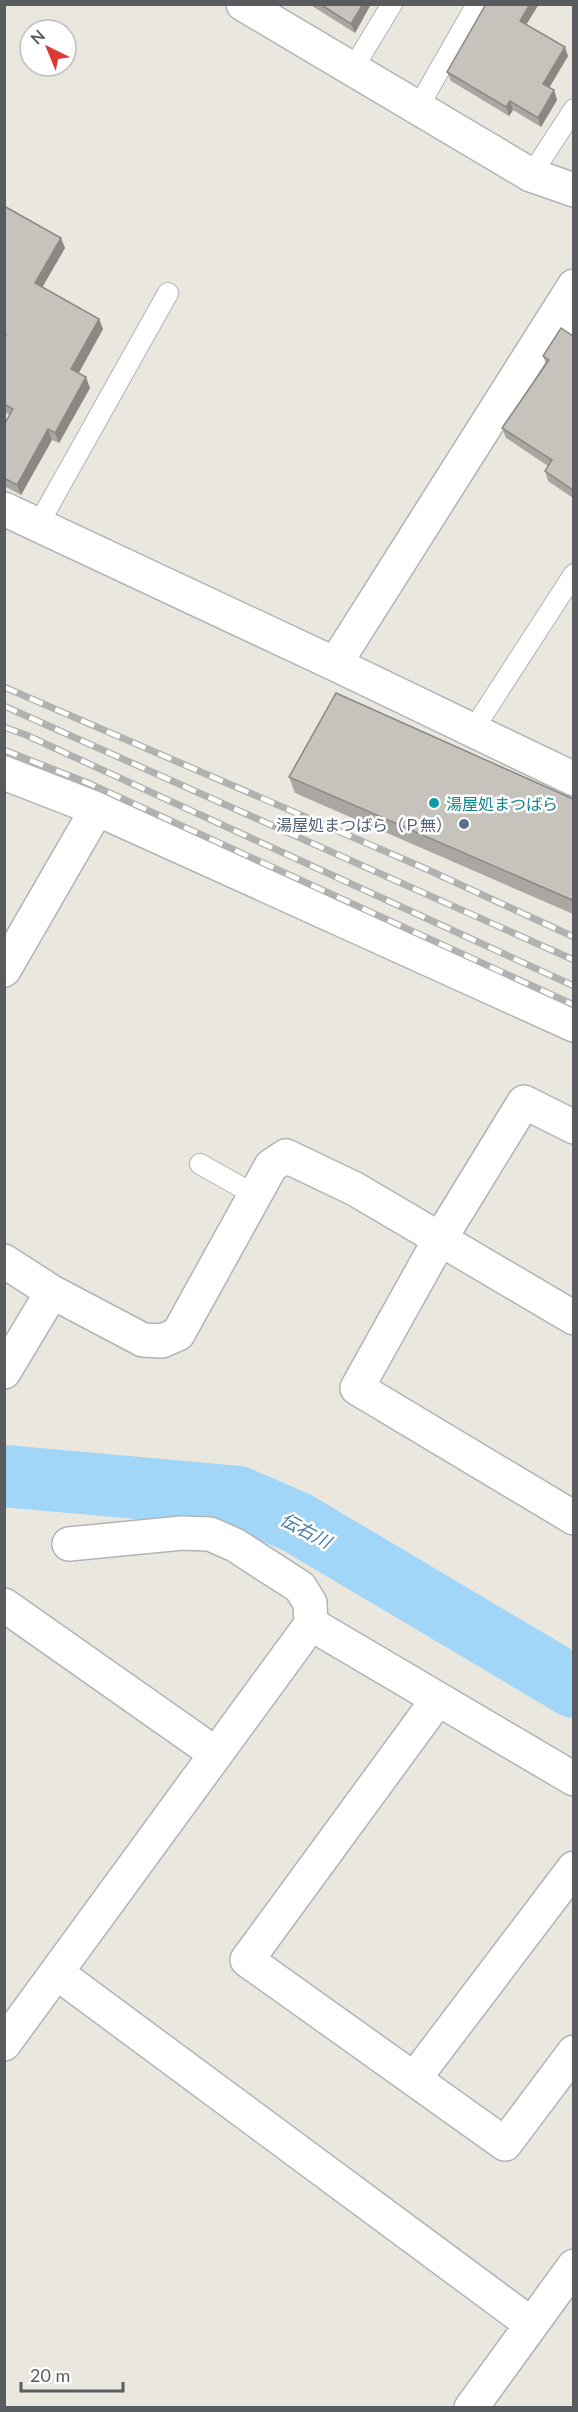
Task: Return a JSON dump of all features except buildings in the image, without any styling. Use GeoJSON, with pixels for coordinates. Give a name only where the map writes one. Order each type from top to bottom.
{"type":"FeatureCollection","features":[{"type":"Feature","properties":{"kind":"street"},"geometry":{"type":"LineString","coordinates":[[259,8],[352,70],[417,109],[531,175],[573,190]]}},
{"type":"Feature","properties":{"kind":"street"},"geometry":{"type":"LineString","coordinates":[[335,664],[563,324],[573,286]]}},
{"type":"Feature","properties":{"kind":"street"},"geometry":{"type":"LineString","coordinates":[[4,509],[335,664],[573,779]]}},
{"type":"Feature","properties":{"kind":"street"},"geometry":{"type":"LineString","coordinates":[[4,773],[97,809],[573,1024]]}},
{"type":"Feature","properties":{"kind":"street"},"geometry":{"type":"LineString","coordinates":[[4,970],[97,809]]}},
{"type":"Feature","properties":{"kind":"street"},"geometry":{"type":"LineString","coordinates":[[573,1127],[524,1102],[440,1239],[357,1388],[573,1518]]}},
{"type":"Feature","properties":{"kind":"street"},"geometry":{"type":"LineString","coordinates":[[4,1261],[52,1292],[143,1340],[162,1341],[178,1334],[271,1166],[286,1156],[303,1162],[355,1189],[573,1318]]}},
{"type":"Feature","properties":{"kind":"street"},"geometry":{"type":"LineString","coordinates":[[4,1372],[52,1292]]}},
{"type":"Feature","properties":{"kind":"street"},"geometry":{"type":"LineString","coordinates":[[4,2044],[311,1624],[310,1603],[300,1587],[234,1545],[210,1534],[182,1533],[69,1544]]}},
{"type":"Feature","properties":{"kind":"street"},"geometry":{"type":"LineString","coordinates":[[4,1605],[216,1754]]}},
{"type":"Feature","properties":{"kind":"street"},"geometry":{"type":"LineString","coordinates":[[311,1624],[573,1779]]}},
{"type":"Feature","properties":{"kind":"street"},"geometry":{"type":"LineString","coordinates":[[438,1699],[247,1960],[505,2144],[573,2052]]}},
{"type":"Feature","properties":{"kind":"street"},"geometry":{"type":"LineString","coordinates":[[414,2079],[573,1868]]}},
{"type":"Feature","properties":{"kind":"street"},"geometry":{"type":"LineString","coordinates":[[57,1973],[531,2324]]}},
{"type":"Feature","properties":{"kind":"street"},"geometry":{"type":"LineString","coordinates":[[471,2408],[573,2266]]}},
{"type":"Feature","properties":{"kind":"lane"},"geometry":{"type":"LineString","coordinates":[[352,70],[392,4]]}},
{"type":"Feature","properties":{"kind":"lane"},"geometry":{"type":"LineString","coordinates":[[417,109],[477,4]]}},
{"type":"Feature","properties":{"kind":"lane"},"geometry":{"type":"LineString","coordinates":[[531,175],[573,109]]}},
{"type":"Feature","properties":{"kind":"lane"},"geometry":{"type":"LineString","coordinates":[[38,525],[168,293]]}},
{"type":"Feature","properties":{"kind":"lane"},"geometry":{"type":"LineString","coordinates":[[474,730],[573,574]]}},
{"type":"Feature","properties":{"kind":"lane"},"geometry":{"type":"LineString","coordinates":[[200,1164],[255,1195]]}},
{"type":"Feature","properties":{"kind":"waterway","name":"伝右川"},"geometry":{"type":"LineString","coordinates":[[4,1476],[238,1497],[296,1522],[574,1687]]}},
{"type":"Feature","properties":{"kind":"railway"},"geometry":{"type":"LineString","coordinates":[[4,687],[424,868],[574,937]]}},
{"type":"Feature","properties":{"kind":"railway"},"geometry":{"type":"LineString","coordinates":[[4,706],[574,960]]}},
{"type":"Feature","properties":{"kind":"railway"},"geometry":{"type":"LineString","coordinates":[[4,727],[26,735],[574,986]]}},
{"type":"Feature","properties":{"kind":"railway"},"geometry":{"type":"LineString","coordinates":[[4,750],[88,783],[574,1005]]}},
{"type":"Feature","properties":{"kind":"place","name":"湯屋処まつばら"},"geometry":{"type":"Point","coordinates":[434,803]}},
{"type":"Feature","properties":{"kind":"place","name":"湯屋処まつばら（Ｐ無）"},"geometry":{"type":"Point","coordinates":[464,824]}}]}
